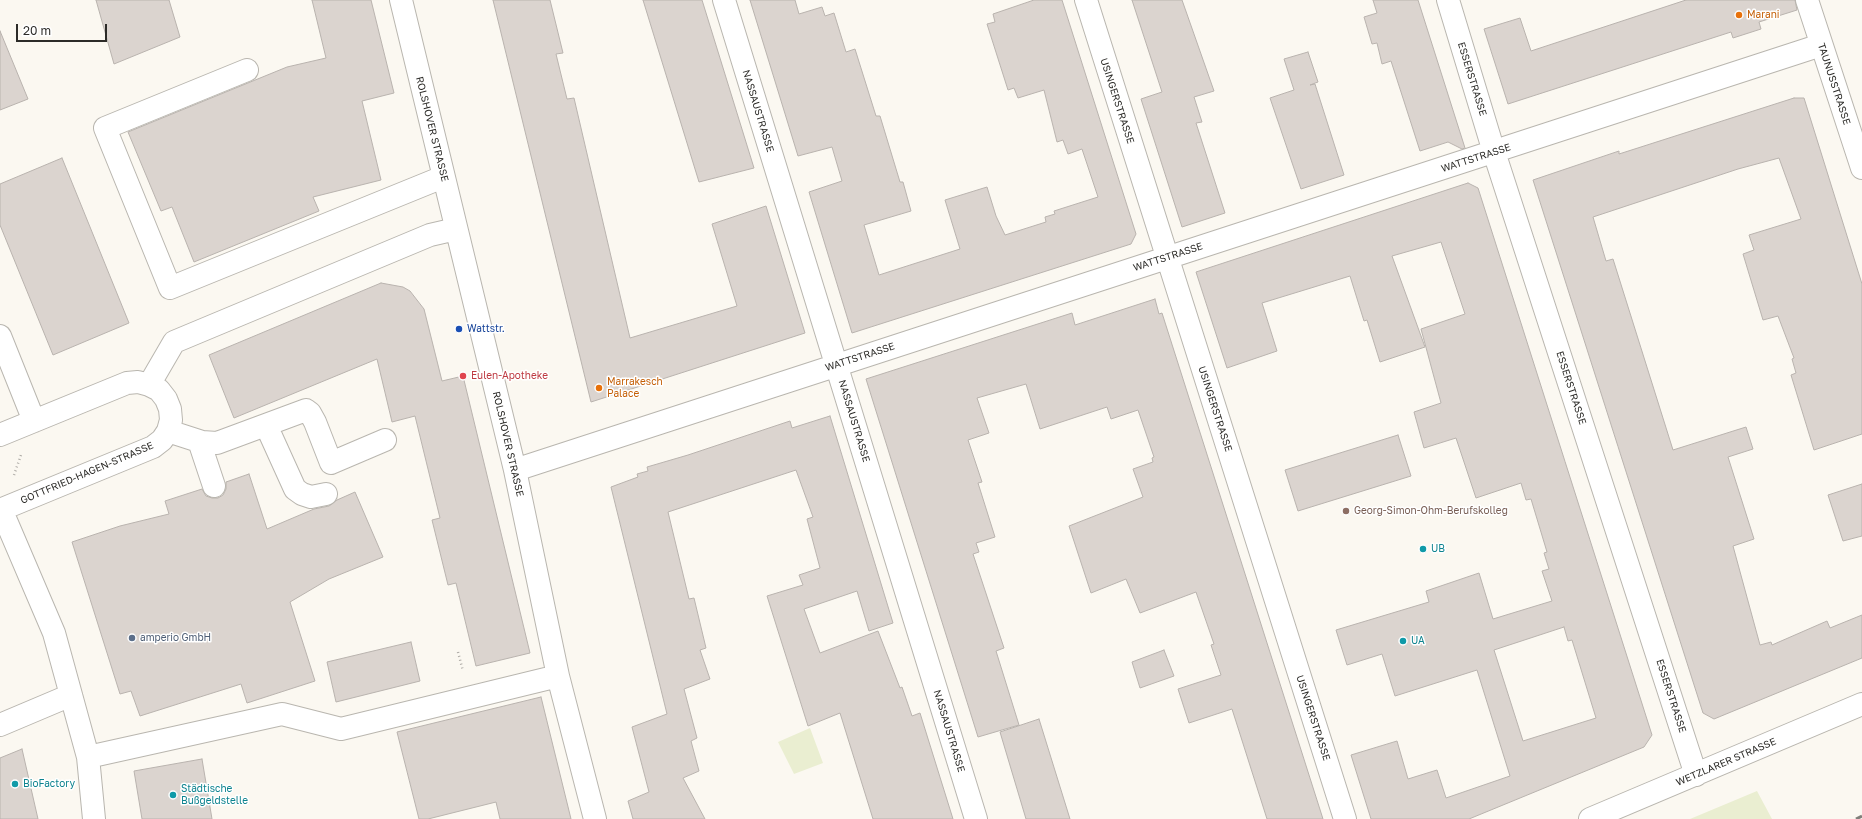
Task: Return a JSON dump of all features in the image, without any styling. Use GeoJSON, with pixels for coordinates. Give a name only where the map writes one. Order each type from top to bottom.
{"type":"FeatureCollection","features":[{"type":"Feature","properties":{"kind":"street","name":"ROLSHOVER STRASSE"},"geometry":{"type":"LineString","coordinates":[[400,0],[515,470],[558,676],[595,819]]}},
{"type":"Feature","properties":{"kind":"street","name":"NASSAUSTRASSE"},"geometry":{"type":"LineString","coordinates":[[724,0],[976,819]]}},
{"type":"Feature","properties":{"kind":"street","name":"USINGERSTRASSE"},"geometry":{"type":"LineString","coordinates":[[1086,0],[1345,819]]}},
{"type":"Feature","properties":{"kind":"street","name":"ESSERSTRASSE"},"geometry":{"type":"LineString","coordinates":[[1448,0],[1494,152],[1696,775]]}},
{"type":"Feature","properties":{"kind":"street","name":"TAUNUSSTRASSE"},"geometry":{"type":"LineString","coordinates":[[1807,0],[1862,168]]}},
{"type":"Feature","properties":{"kind":"street","name":"WATTSTRASSE"},"geometry":{"type":"LineString","coordinates":[[515,470],[1821,45]]}},
{"type":"Feature","properties":{"kind":"street"},"geometry":{"type":"LineString","coordinates":[[247,70],[105,128],[170,288],[443,176]]}},
{"type":"Feature","properties":{"kind":"street"},"geometry":{"type":"LineString","coordinates":[[149,385],[174,342],[430,235],[456,229]]}},
{"type":"Feature","properties":{"kind":"street"},"geometry":{"type":"LineString","coordinates":[[0,336],[34,421]]}},
{"type":"Feature","properties":{"kind":"street"},"geometry":{"type":"LineString","coordinates":[[0,435],[127,383],[138,382],[159,390],[166,399],[170,409],[171,420],[168,431],[199,440],[217,443],[306,410],[310,413],[332,463],[385,440]]}},
{"type":"Feature","properties":{"kind":"street"},"geometry":{"type":"LineString","coordinates":[[266,425],[295,489],[302,494],[311,497],[326,494]]}},
{"type":"Feature","properties":{"kind":"street","name":"GOTTFRIED-HAGEN-STRASSE"},"geometry":{"type":"LineString","coordinates":[[1,509],[153,447],[162,440],[168,431]]}},
{"type":"Feature","properties":{"kind":"street"},"geometry":{"type":"LineString","coordinates":[[199,440],[214,486]]}},
{"type":"Feature","properties":{"kind":"street"},"geometry":{"type":"LineString","coordinates":[[1,509],[54,633],[88,757],[94,819]]}},
{"type":"Feature","properties":{"kind":"street"},"geometry":{"type":"LineString","coordinates":[[88,757],[282,714],[340,729],[558,676]]}},
{"type":"Feature","properties":{"kind":"street"},"geometry":{"type":"LineString","coordinates":[[0,725],[71,694]]}},
{"type":"Feature","properties":{"kind":"street","name":"WETZLARER STRASSE"},"geometry":{"type":"LineString","coordinates":[[1590,819],[1862,704]]}},
{"type":"Feature","properties":{"kind":"path"},"geometry":{"type":"LineString","coordinates":[[1,509],[34,421]]}},
{"type":"Feature","properties":{"kind":"green space"},"geometry":{"type":"Polygon","coordinates":[[[810,728],[823,763],[794,774],[778,742],[810,728]]]}},
{"type":"Feature","properties":{"kind":"green space"},"geometry":{"type":"Polygon","coordinates":[[[1757,791],[1772,819],[1690,819],[1757,791]]]}},
{"type":"Feature","properties":{"kind":"building"},"geometry":{"type":"Polygon","coordinates":[[[96,0],[169,0],[180,37],[114,64],[96,0]]]}},
{"type":"Feature","properties":{"kind":"building"},"geometry":{"type":"Polygon","coordinates":[[[312,0],[371,0],[394,93],[362,101],[381,180],[313,197],[319,211],[194,262],[172,207],[161,211],[128,132],[287,67],[326,58],[312,0]]]}},
{"type":"Feature","properties":{"kind":"building"},"geometry":{"type":"Polygon","coordinates":[[[493,0],[550,0],[563,53],[556,54],[567,99],[574,98],[630,338],[737,306],[712,224],[766,206],[805,333],[591,402],[493,0]]]}},
{"type":"Feature","properties":{"kind":"building"},"geometry":{"type":"Polygon","coordinates":[[[643,0],[702,0],[754,168],[699,182],[643,0]]]}},
{"type":"Feature","properties":{"kind":"building"},"geometry":{"type":"Polygon","coordinates":[[[750,0],[795,0],[799,14],[822,7],[825,16],[834,13],[846,52],[855,49],[876,116],[880,116],[900,182],[903,182],[911,211],[864,225],[879,275],[960,249],[945,200],[987,187],[996,216],[1005,235],[1046,222],[1045,217],[1055,214],[1054,211],[1098,197],[1082,149],[1068,154],[1063,140],[1057,142],[1044,90],[1018,98],[1014,88],[1008,90],[987,24],[995,22],[993,14],[1034,0],[1062,0],[1136,234],[1131,244],[852,333],[809,192],[842,181],[832,147],[798,156],[750,0]]]}},
{"type":"Feature","properties":{"kind":"building"},"geometry":{"type":"Polygon","coordinates":[[[1132,0],[1182,0],[1214,91],[1194,97],[1202,122],[1196,123],[1225,213],[1182,227],[1141,99],[1162,92],[1132,0]]]}},
{"type":"Feature","properties":{"kind":"building"},"geometry":{"type":"Polygon","coordinates":[[[1373,0],[1418,0],[1465,148],[1462,149],[1448,142],[1420,151],[1391,61],[1382,64],[1377,43],[1372,44],[1364,17],[1377,13],[1373,0]]]}},
{"type":"Feature","properties":{"kind":"building"},"geometry":{"type":"Polygon","coordinates":[[[1686,0],[1795,0],[1797,10],[1759,22],[1761,29],[1733,38],[1731,32],[1508,104],[1484,29],[1520,18],[1531,51],[1686,0]]]}},
{"type":"Feature","properties":{"kind":"building"},"geometry":{"type":"Polygon","coordinates":[[[0,31],[28,99],[0,110],[0,31]]]}},
{"type":"Feature","properties":{"kind":"building"},"geometry":{"type":"Polygon","coordinates":[[[1308,52],[1318,82],[1310,85],[1315,84],[1344,175],[1301,189],[1270,98],[1294,90],[1284,59],[1308,52]]]}},
{"type":"Feature","properties":{"kind":"building"},"geometry":{"type":"Polygon","coordinates":[[[1794,98],[1804,98],[1862,284],[1862,434],[1814,450],[1791,375],[1796,373],[1792,359],[1794,358],[1778,316],[1763,320],[1743,254],[1754,250],[1749,235],[1801,219],[1779,158],[1738,169],[1593,217],[1606,261],[1613,259],[1673,450],[1746,427],[1753,449],[1728,457],[1754,539],[1733,546],[1760,645],[1771,642],[1772,645],[1827,621],[1830,628],[1862,615],[1862,658],[1714,719],[1703,713],[1533,180],[1619,151],[1619,154],[1794,98]]]}},
{"type":"Feature","properties":{"kind":"building"},"geometry":{"type":"Polygon","coordinates":[[[62,158],[129,323],[53,355],[0,225],[0,184],[62,158]]]}},
{"type":"Feature","properties":{"kind":"building"},"geometry":{"type":"Polygon","coordinates":[[[1468,183],[1478,188],[1652,735],[1644,747],[1469,819],[1371,819],[1351,755],[1397,741],[1408,779],[1437,770],[1446,798],[1510,776],[1477,670],[1395,696],[1382,654],[1347,665],[1336,630],[1429,602],[1426,591],[1479,573],[1493,619],[1552,601],[1542,571],[1549,569],[1544,553],[1547,552],[1531,499],[1526,500],[1521,483],[1476,498],[1456,438],[1424,448],[1414,412],[1441,403],[1421,329],[1465,314],[1441,242],[1392,256],[1425,347],[1380,362],[1367,320],[1364,321],[1350,276],[1262,303],[1277,351],[1227,368],[1196,272],[1468,183]],[[1564,627],[1494,650],[1523,741],[1596,718],[1572,640],[1568,641],[1564,627]]]}},
{"type":"Feature","properties":{"kind":"building"},"geometry":{"type":"Polygon","coordinates":[[[381,283],[403,287],[410,291],[424,309],[442,381],[463,376],[530,653],[476,666],[456,583],[448,585],[432,520],[440,518],[415,416],[392,422],[377,359],[234,418],[209,355],[381,283]]]}},
{"type":"Feature","properties":{"kind":"building"},"geometry":{"type":"Polygon","coordinates":[[[1155,299],[1159,314],[1162,313],[1323,819],[1267,819],[1232,709],[1189,723],[1178,689],[1221,675],[1211,645],[1214,644],[1196,592],[1140,613],[1126,579],[1091,593],[1069,526],[1143,497],[1133,469],[1153,462],[1152,458],[1154,457],[1138,410],[1111,419],[1107,407],[1040,429],[1026,384],[977,398],[989,433],[968,440],[982,482],[978,483],[995,537],[976,543],[979,552],[973,554],[1004,648],[996,651],[1019,725],[978,737],[866,379],[1072,313],[1075,325],[1155,299]]]}},
{"type":"Feature","properties":{"kind":"building"},"geometry":{"type":"Polygon","coordinates":[[[830,416],[893,623],[869,631],[857,591],[804,609],[820,653],[878,631],[900,688],[902,687],[912,716],[920,713],[953,819],[873,819],[840,713],[808,726],[767,596],[803,585],[799,575],[820,568],[807,519],[813,517],[796,470],[668,512],[689,599],[694,598],[706,648],[700,650],[710,679],[684,689],[697,738],[691,741],[699,771],[683,778],[705,819],[633,819],[628,801],[649,792],[632,727],[667,714],[611,487],[638,477],[637,474],[648,471],[647,467],[790,421],[792,428],[830,416]]]}},
{"type":"Feature","properties":{"kind":"building","name":"UB"},"geometry":{"type":"Polygon","coordinates":[[[1398,435],[1411,476],[1298,511],[1285,470],[1398,435]]]}},
{"type":"Feature","properties":{"kind":"building"},"geometry":{"type":"Polygon","coordinates":[[[249,474],[267,529],[314,509],[329,506],[337,500],[355,492],[383,557],[329,579],[290,602],[315,681],[247,703],[241,684],[140,716],[131,691],[120,694],[72,542],[120,526],[169,514],[165,501],[202,489],[206,496],[218,498],[223,495],[226,489],[226,482],[249,474]]]}},
{"type":"Feature","properties":{"kind":"building"},"geometry":{"type":"Polygon","coordinates":[[[1862,484],[1862,536],[1843,541],[1828,495],[1862,484]]]}},
{"type":"Feature","properties":{"kind":"building"},"geometry":{"type":"Polygon","coordinates":[[[411,642],[420,681],[336,702],[327,662],[411,642]]]}},
{"type":"Feature","properties":{"kind":"building"},"geometry":{"type":"Polygon","coordinates":[[[1164,650],[1174,676],[1140,688],[1132,662],[1164,650]]]}},
{"type":"Feature","properties":{"kind":"building"},"geometry":{"type":"Polygon","coordinates":[[[541,697],[571,819],[500,819],[496,802],[428,819],[419,819],[397,732],[541,697]]]}},
{"type":"Feature","properties":{"kind":"building"},"geometry":{"type":"Polygon","coordinates":[[[1039,719],[1070,819],[1026,819],[1000,732],[1039,719]]]}},
{"type":"Feature","properties":{"kind":"building","name":"BioFactory"},"geometry":{"type":"Polygon","coordinates":[[[22,749],[38,819],[0,819],[0,758],[22,749]]]}},
{"type":"Feature","properties":{"kind":"building","name":"Städtische Bußgeldstelle"},"geometry":{"type":"Polygon","coordinates":[[[202,759],[212,819],[142,819],[134,771],[202,759]]]}},
{"type":"Feature","properties":{"kind":"railway"},"geometry":{"type":"LineString","coordinates":[[1856,819],[1862,816]]}},
{"type":"Feature","properties":{"kind":"place","name":"Marani"},"geometry":{"type":"Point","coordinates":[1739,15]}},
{"type":"Feature","properties":{"kind":"place","name":"Wattstr."},"geometry":{"type":"Point","coordinates":[459,329]}},
{"type":"Feature","properties":{"kind":"place","name":"Eulen-Apotheke"},"geometry":{"type":"Point","coordinates":[463,376]}},
{"type":"Feature","properties":{"kind":"place","name":"Marrakesch Palace"},"geometry":{"type":"Point","coordinates":[599,388]}},
{"type":"Feature","properties":{"kind":"place","name":"Georg-Simon-Ohm-Berufskolleg"},"geometry":{"type":"Point","coordinates":[1346,511]}},
{"type":"Feature","properties":{"kind":"place","name":"UB"},"geometry":{"type":"Point","coordinates":[1423,549]}},
{"type":"Feature","properties":{"kind":"place","name":"amperio GmbH"},"geometry":{"type":"Point","coordinates":[132,638]}},
{"type":"Feature","properties":{"kind":"place","name":"UA"},"geometry":{"type":"Point","coordinates":[1403,641]}},
{"type":"Feature","properties":{"kind":"place","name":"BioFactory"},"geometry":{"type":"Point","coordinates":[15,784]}},
{"type":"Feature","properties":{"kind":"place","name":"Städtische Bußgeldstelle"},"geometry":{"type":"Point","coordinates":[173,795]}}]}
